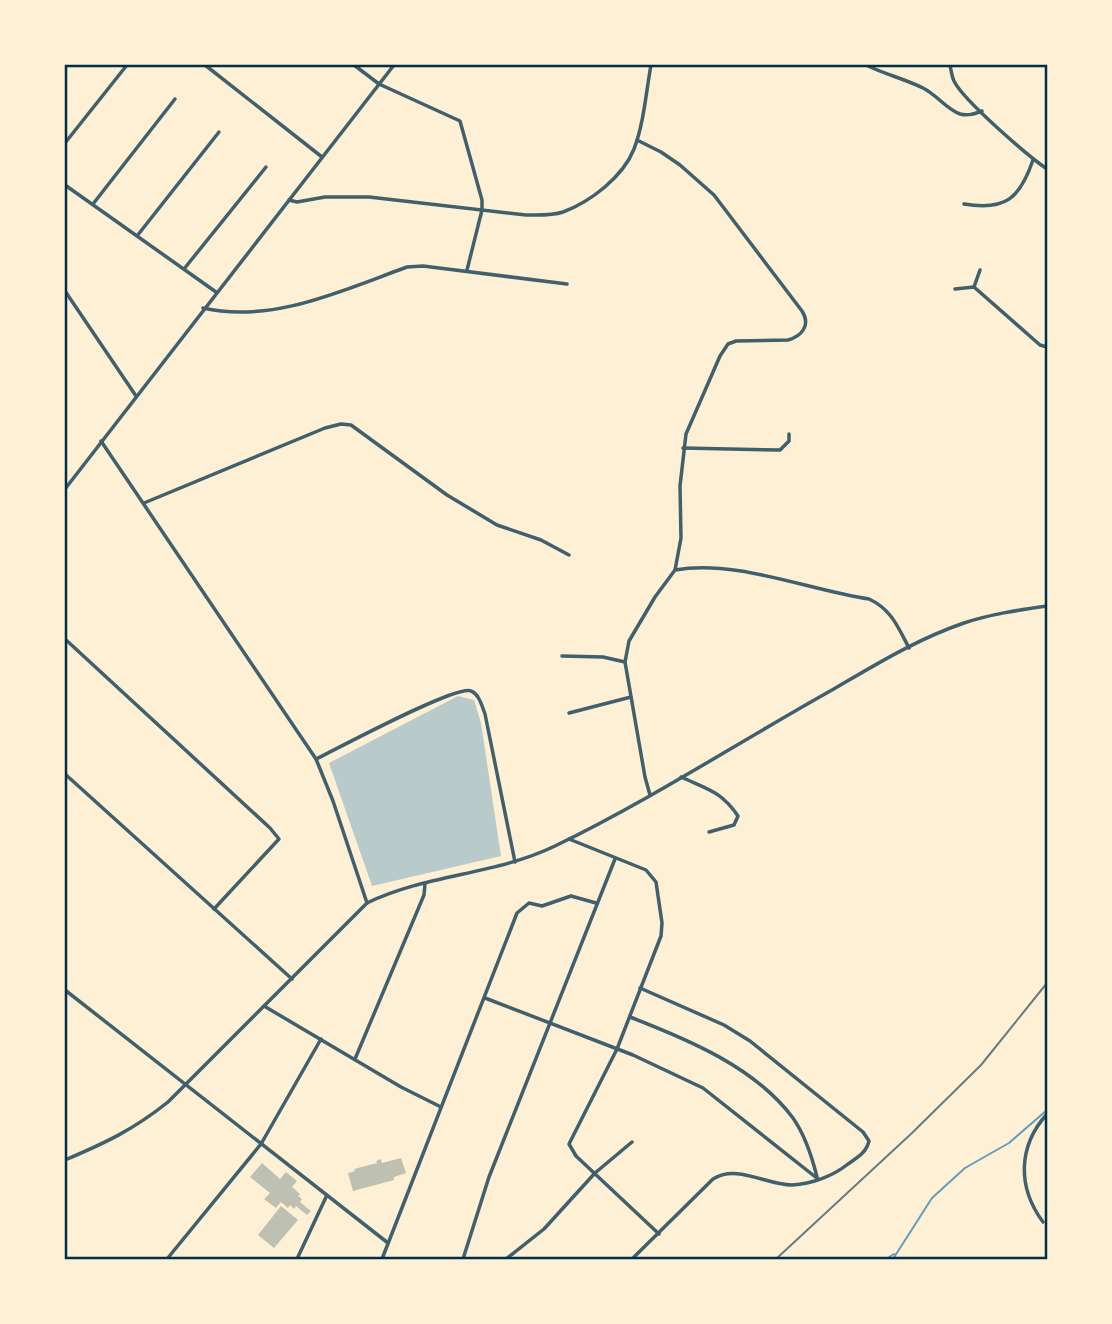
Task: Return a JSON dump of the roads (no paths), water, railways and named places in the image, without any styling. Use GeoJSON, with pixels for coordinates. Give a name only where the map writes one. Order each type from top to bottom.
{"type":"FeatureCollection","features":[{"type":"Feature","properties":{"kind":"street"},"geometry":{"type":"LineString","coordinates":[[65,143],[127,65]]}},
{"type":"Feature","properties":{"kind":"street"},"geometry":{"type":"LineString","coordinates":[[205,65],[322,158]]}},
{"type":"Feature","properties":{"kind":"street"},"geometry":{"type":"LineString","coordinates":[[354,65],[379,84],[460,121],[482,200],[467,270]]}},
{"type":"Feature","properties":{"kind":"street"},"geometry":{"type":"LineString","coordinates":[[65,489],[394,65]]}},
{"type":"Feature","properties":{"kind":"street"},"geometry":{"type":"LineString","coordinates":[[289,200],[297,202],[325,197],[369,197],[526,215],[562,213],[581,204],[606,186],[626,165],[637,140],[651,65]]}},
{"type":"Feature","properties":{"kind":"street"},"geometry":{"type":"LineString","coordinates":[[866,65],[921,87],[961,114],[971,115],[982,111]]}},
{"type":"Feature","properties":{"kind":"street"},"geometry":{"type":"LineString","coordinates":[[950,65],[954,82],[1033,160],[1047,169]]}},
{"type":"Feature","properties":{"kind":"street"},"geometry":{"type":"LineString","coordinates":[[93,204],[175,99]]}},
{"type":"Feature","properties":{"kind":"street"},"geometry":{"type":"LineString","coordinates":[[137,236],[219,132]]}},
{"type":"Feature","properties":{"kind":"street"},"geometry":{"type":"LineString","coordinates":[[637,140],[662,152],[714,195],[802,311],[806,321],[802,333],[788,340],[745,340],[729,344],[699,400],[685,434],[680,486],[681,538],[675,570],[629,641],[625,662],[650,795]]}},
{"type":"Feature","properties":{"kind":"street"},"geometry":{"type":"LineString","coordinates":[[964,204],[987,206],[1008,200],[1023,186],[1033,160]]}},
{"type":"Feature","properties":{"kind":"street"},"geometry":{"type":"LineString","coordinates":[[184,270],[266,167]]}},
{"type":"Feature","properties":{"kind":"street"},"geometry":{"type":"LineString","coordinates":[[65,185],[216,292]]}},
{"type":"Feature","properties":{"kind":"street"},"geometry":{"type":"LineString","coordinates":[[203,308],[216,311],[250,311],[309,302],[407,267],[422,266],[566,284]]}},
{"type":"Feature","properties":{"kind":"street"},"geometry":{"type":"LineString","coordinates":[[974,287],[980,270]]}},
{"type":"Feature","properties":{"kind":"street"},"geometry":{"type":"LineString","coordinates":[[955,289],[974,287],[1040,345],[1047,347]]}},
{"type":"Feature","properties":{"kind":"street"},"geometry":{"type":"LineString","coordinates":[[65,291],[136,396]]}},
{"type":"Feature","properties":{"kind":"street"},"geometry":{"type":"LineString","coordinates":[[144,503],[325,428],[341,424],[351,425],[447,495],[497,525],[541,540],[569,555]]}},
{"type":"Feature","properties":{"kind":"street"},"geometry":{"type":"LineString","coordinates":[[683,448],[774,450],[785,447],[789,434]]}},
{"type":"Feature","properties":{"kind":"street"},"geometry":{"type":"LineString","coordinates":[[101,441],[316,759],[367,902]]}},
{"type":"Feature","properties":{"kind":"street"},"geometry":{"type":"LineString","coordinates":[[675,570],[701,568],[729,571],[869,599],[881,604],[888,612],[909,648]]}},
{"type":"Feature","properties":{"kind":"street"},"geometry":{"type":"LineString","coordinates":[[65,1153],[66,1160],[131,1130],[187,1084],[367,902],[425,884],[515,862],[569,839],[909,648],[966,623],[1000,613],[1047,606]]}},
{"type":"Feature","properties":{"kind":"street"},"geometry":{"type":"LineString","coordinates":[[65,639],[279,839],[214,909]]}},
{"type":"Feature","properties":{"kind":"street"},"geometry":{"type":"LineString","coordinates":[[562,656],[603,657],[625,662]]}},
{"type":"Feature","properties":{"kind":"street"},"geometry":{"type":"LineString","coordinates":[[316,759],[439,698],[465,690],[472,691],[478,696],[485,714],[515,862]]}},
{"type":"Feature","properties":{"kind":"street"},"geometry":{"type":"LineString","coordinates":[[569,713],[631,696]]}},
{"type":"Feature","properties":{"kind":"street"},"geometry":{"type":"LineString","coordinates":[[65,774],[292,979]]}},
{"type":"Feature","properties":{"kind":"street"},"geometry":{"type":"LineString","coordinates":[[681,777],[721,796],[738,816],[734,825],[709,832]]}},
{"type":"Feature","properties":{"kind":"street"},"geometry":{"type":"LineString","coordinates":[[569,839],[646,870],[656,882],[661,913],[661,936],[617,1049],[569,1144],[576,1156],[659,1234]]}},
{"type":"Feature","properties":{"kind":"street"},"geometry":{"type":"LineString","coordinates":[[463,1259],[489,1177],[615,859]]}},
{"type":"Feature","properties":{"kind":"street"},"geometry":{"type":"LineString","coordinates":[[355,1059],[424,895],[425,884]]}},
{"type":"Feature","properties":{"kind":"street"},"geometry":{"type":"LineString","coordinates":[[382,1259],[517,913],[529,903],[541,906],[571,896],[596,904]]}},
{"type":"Feature","properties":{"kind":"street"},"geometry":{"type":"LineString","coordinates":[[632,1259],[722,1173],[747,1175],[791,1185],[818,1179],[830,1175],[862,1154],[867,1149],[869,1140],[863,1132],[750,1041],[724,1025],[640,988]]}},
{"type":"Feature","properties":{"kind":"street"},"geometry":{"type":"LineString","coordinates":[[65,990],[388,1243]]}},
{"type":"Feature","properties":{"kind":"street"},"geometry":{"type":"LineString","coordinates":[[485,998],[617,1049],[702,1088],[818,1179]]}},
{"type":"Feature","properties":{"kind":"street"},"geometry":{"type":"LineString","coordinates":[[264,1006],[440,1107]]}},
{"type":"Feature","properties":{"kind":"street"},"geometry":{"type":"LineString","coordinates":[[630,1017],[689,1040],[713,1053],[774,1097],[795,1120],[813,1160],[818,1179]]}},
{"type":"Feature","properties":{"kind":"street"},"geometry":{"type":"LineString","coordinates":[[167,1259],[261,1144],[321,1039]]}},
{"type":"Feature","properties":{"kind":"street"},"geometry":{"type":"LineString","coordinates":[[1043,1222],[1037,1214],[1025,1181],[1023,1163],[1028,1141],[1047,1114]]}},
{"type":"Feature","properties":{"kind":"street"},"geometry":{"type":"LineString","coordinates":[[506,1259],[544,1229],[595,1173],[632,1142]]}},
{"type":"Feature","properties":{"kind":"street"},"geometry":{"type":"LineString","coordinates":[[297,1259],[327,1195]]}},
{"type":"Feature","properties":{"kind":"waterway"},"geometry":{"type":"LineString","coordinates":[[893,1259],[932,1198],[965,1168],[1009,1143],[1047,1110]]}},
{"type":"Feature","properties":{"kind":"waterway"},"geometry":{"type":"LineString","coordinates":[[886,1259],[894,1254]]}},
{"type":"Feature","properties":{"kind":"railway"},"geometry":{"type":"LineString","coordinates":[[776,1259],[981,1065],[1047,983]]}}]}
